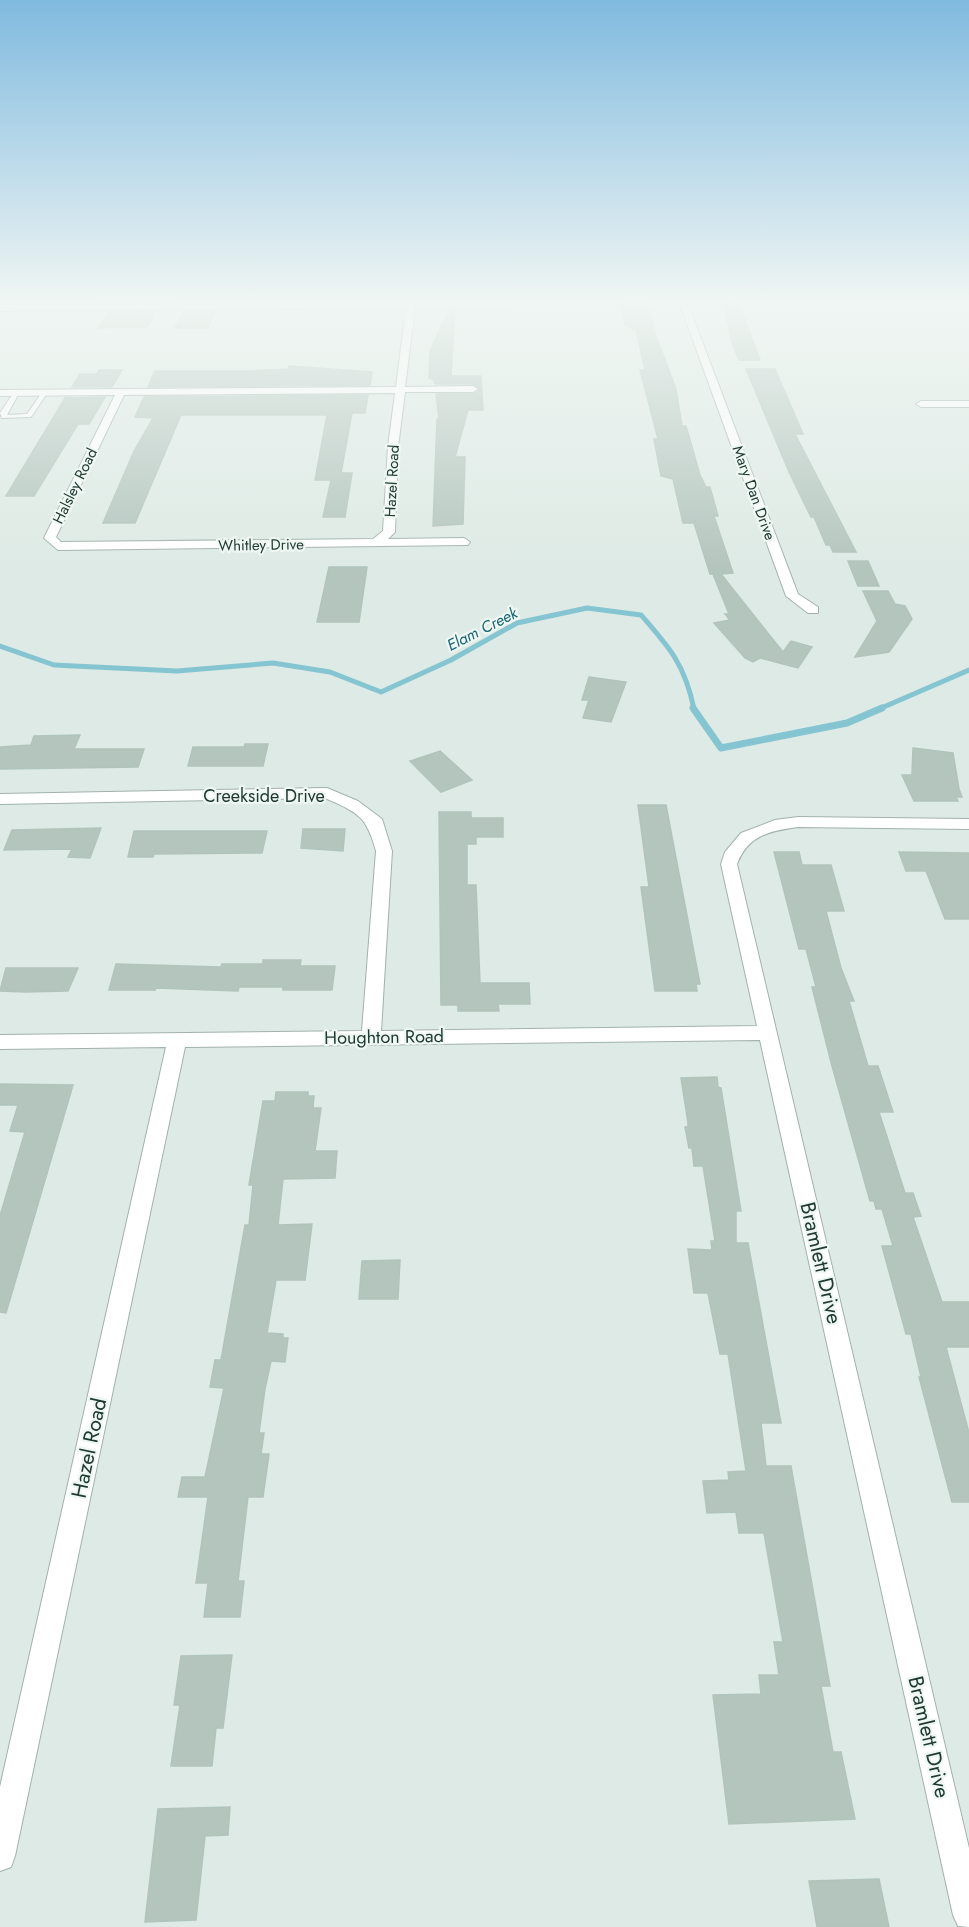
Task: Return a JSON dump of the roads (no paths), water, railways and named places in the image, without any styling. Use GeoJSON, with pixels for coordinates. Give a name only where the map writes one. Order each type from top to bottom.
{"type":"FeatureCollection","features":[{"type":"Feature","properties":{"kind":"street"},"geometry":{"type":"LineString","coordinates":[[0,393],[472,389]]}},
{"type":"Feature","properties":{"kind":"street","name":"Mary Dan Drive"},"geometry":{"type":"LineString","coordinates":[[715,389],[792,596],[813,610]]}},
{"type":"Feature","properties":{"kind":"street","name":"Hazel Road"},"geometry":{"type":"LineString","coordinates":[[376,543],[389,532],[393,447],[400,390]]}},
{"type":"Feature","properties":{"kind":"street","name":"Halsley Road"},"geometry":{"type":"LineString","coordinates":[[58,546],[50,538],[121,392]]}},
{"type":"Feature","properties":{"kind":"street"},"geometry":{"type":"LineString","coordinates":[[921,404],[969,404]]}},
{"type":"Feature","properties":{"kind":"street","name":"Whitley Drive"},"geometry":{"type":"LineString","coordinates":[[58,546],[464,542]]}},
{"type":"Feature","properties":{"kind":"street","name":"Creekside Drive"},"geometry":{"type":"LineString","coordinates":[[0,799],[327,794],[352,804],[376,822],[384,851],[371,1037]]}},
{"type":"Feature","properties":{"kind":"street","name":"Bramlett Drive"},"geometry":{"type":"LineString","coordinates":[[969,824],[798,822],[772,826],[749,834],[733,848],[729,864],[969,1915]]}},
{"type":"Feature","properties":{"kind":"street","name":"Houghton Road"},"geometry":{"type":"LineString","coordinates":[[0,1042],[769,1033]]}},
{"type":"Feature","properties":{"kind":"street","name":"Hazel Road"},"geometry":{"type":"LineString","coordinates":[[0,1856],[177,1039]]}},
{"type":"Feature","properties":{"kind":"lane"},"geometry":{"type":"LineString","coordinates":[[16,393],[3,414],[4,417],[29,416],[45,392]]}},
{"type":"Feature","properties":{"kind":"waterway","name":"Elam Creek"},"geometry":{"type":"LineString","coordinates":[[0,646],[54,665],[177,671],[273,663],[330,672],[381,692],[451,660],[517,623],[587,608],[641,615],[675,658],[686,680],[694,709]]}},
{"type":"Feature","properties":{"kind":"waterway","name":"Elam Creek"},"geometry":{"type":"LineString","coordinates":[[879,709],[969,670]]}},
{"type":"Feature","properties":{"kind":"waterway","name":"Elam Creek"},"geometry":{"type":"LineString","coordinates":[[693,708],[721,748],[847,723],[882,708]]}}]}
